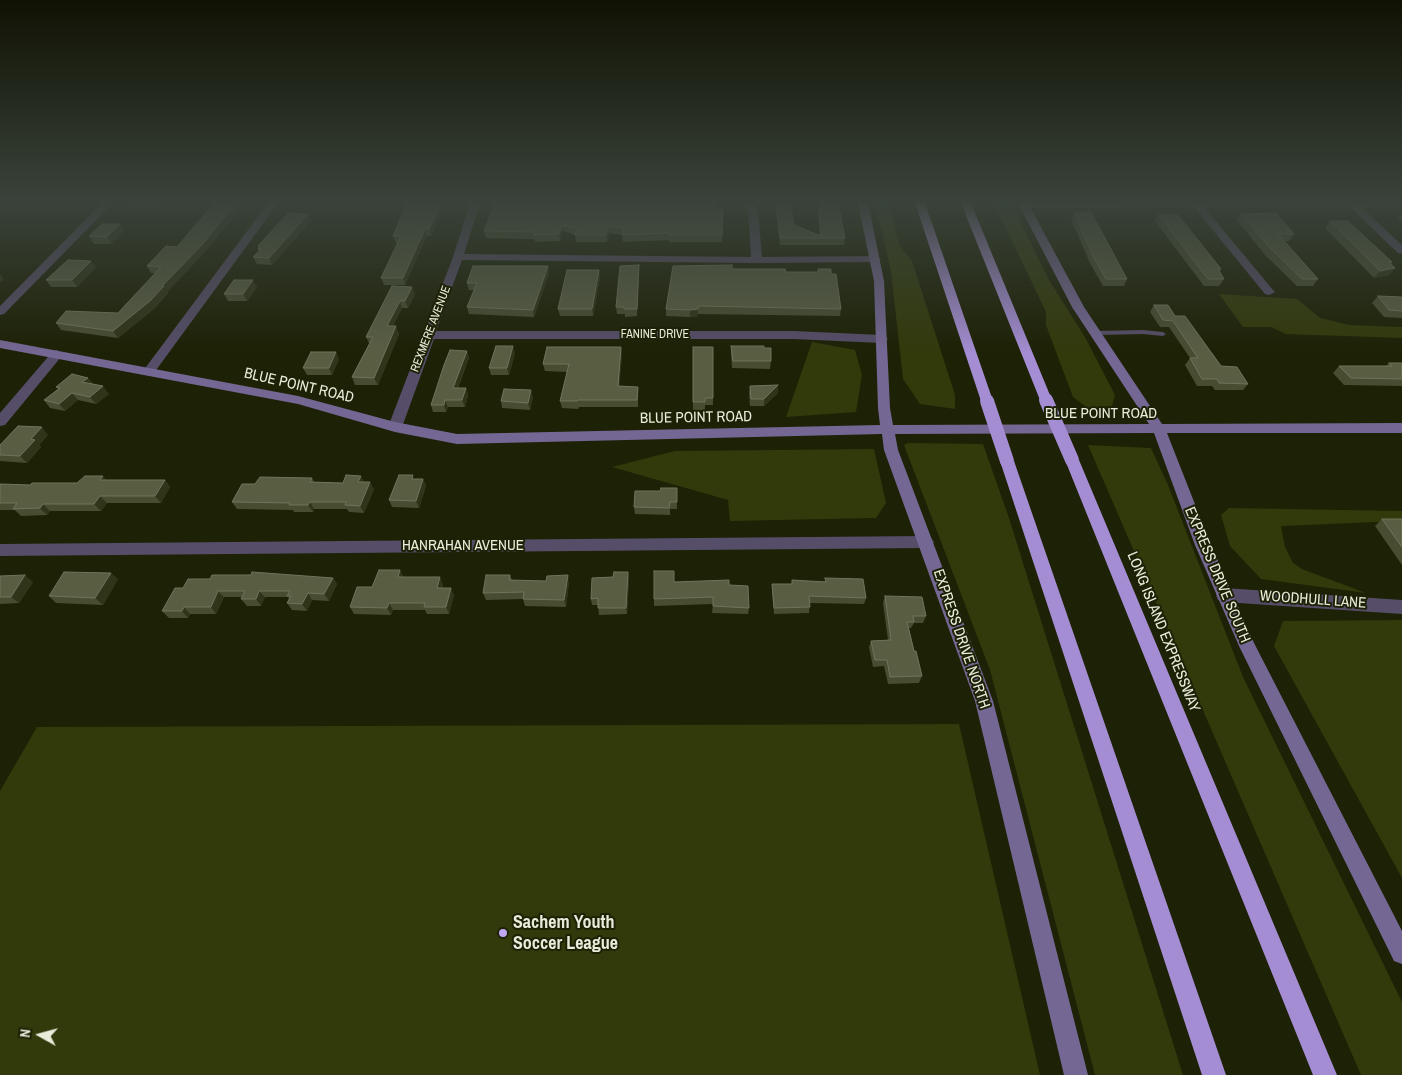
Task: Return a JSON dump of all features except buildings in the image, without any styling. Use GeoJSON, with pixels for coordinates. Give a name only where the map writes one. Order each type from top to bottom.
{"type":"FeatureCollection","features":[{"type":"Feature","properties":{"kind":"highway"},"geometry":{"type":"LineString","coordinates":[[937,253],[1214,1075]]}},
{"type":"Feature","properties":{"kind":"highway","name":"LONG ISLAND EXPRESSWAY"},"geometry":{"type":"LineString","coordinates":[[986,253],[1325,1075]]}},
{"type":"Feature","properties":{"kind":"main road","name":"EXPRESS DRIVE NORTH"},"geometry":{"type":"LineString","coordinates":[[875,253],[880,290],[887,430],[897,467],[984,701],[1076,1075]]}},
{"type":"Feature","properties":{"kind":"main road","name":"EXPRESS DRIVE SOUTH"},"geometry":{"type":"LineString","coordinates":[[1049,253],[1064,284],[1159,430],[1224,595],[1275,702],[1402,953]]}},
{"type":"Feature","properties":{"kind":"main road","name":"BLUE POINT ROAD"},"geometry":{"type":"LineString","coordinates":[[0,344],[150,370],[298,400],[395,427],[457,439],[887,430],[1402,428]]}},
{"type":"Feature","properties":{"kind":"street"},"geometry":{"type":"LineString","coordinates":[[0,312],[58,253]]}},
{"type":"Feature","properties":{"kind":"street"},"geometry":{"type":"LineString","coordinates":[[150,370],[236,253]]}},
{"type":"Feature","properties":{"kind":"street","name":"REXMERE AVENUE"},"geometry":{"type":"LineString","coordinates":[[395,427],[459,253]]}},
{"type":"Feature","properties":{"kind":"street"},"geometry":{"type":"LineString","coordinates":[[757,253],[757,260]]}},
{"type":"Feature","properties":{"kind":"street"},"geometry":{"type":"LineString","coordinates":[[1237,253],[1269,292]]}},
{"type":"Feature","properties":{"kind":"street"},"geometry":{"type":"LineString","coordinates":[[458,257],[719,258],[757,260],[876,259]]}},
{"type":"Feature","properties":{"kind":"street","name":"FANINE DRIVE"},"geometry":{"type":"LineString","coordinates":[[428,335],[794,334],[882,338]]}},
{"type":"Feature","properties":{"kind":"street"},"geometry":{"type":"LineString","coordinates":[[0,422],[57,354]]}},
{"type":"Feature","properties":{"kind":"street","name":"HANRAHAN AVENUE"},"geometry":{"type":"LineString","coordinates":[[0,550],[926,542]]}},
{"type":"Feature","properties":{"kind":"street","name":"WOODHULL LANE"},"geometry":{"type":"LineString","coordinates":[[1224,595],[1304,598],[1402,607]]}},
{"type":"Feature","properties":{"kind":"lane"},"geometry":{"type":"LineString","coordinates":[[1095,333],[1143,332],[1163,334]]}},
{"type":"Feature","properties":{"kind":"green space"},"geometry":{"type":"Polygon","coordinates":[[[887,253],[906,253],[912,261],[955,395],[955,409],[920,404],[903,379],[891,271],[887,253]]]}},
{"type":"Feature","properties":{"kind":"green space"},"geometry":{"type":"Polygon","coordinates":[[[1018,253],[1036,253],[1049,280],[1086,339],[1115,395],[1112,406],[1089,409],[1073,397],[1046,325],[1046,312],[1018,253]]]}},
{"type":"Feature","properties":{"kind":"green space"},"geometry":{"type":"Polygon","coordinates":[[[1219,294],[1297,299],[1320,318],[1349,325],[1402,327],[1402,338],[1286,334],[1271,327],[1243,327],[1219,294]]]}},
{"type":"Feature","properties":{"kind":"green space"},"geometry":{"type":"Polygon","coordinates":[[[812,342],[855,350],[862,375],[856,412],[786,417],[812,342]]]}},
{"type":"Feature","properties":{"kind":"green space"},"geometry":{"type":"Polygon","coordinates":[[[908,443],[983,444],[1009,518],[1183,1075],[1095,1075],[990,670],[904,445],[908,443]]]}},
{"type":"Feature","properties":{"kind":"green space"},"geometry":{"type":"Polygon","coordinates":[[[1088,445],[1151,448],[1168,485],[1243,677],[1402,1002],[1402,1075],[1361,1075],[1088,445]]]}},
{"type":"Feature","properties":{"kind":"green space"},"geometry":{"type":"Polygon","coordinates":[[[874,449],[886,503],[876,518],[730,521],[728,500],[612,467],[675,451],[874,449]]]}},
{"type":"Feature","properties":{"kind":"green space"},"geometry":{"type":"Polygon","coordinates":[[[1229,508],[1402,511],[1402,521],[1281,526],[1285,547],[1293,563],[1302,569],[1366,593],[1261,579],[1230,546],[1221,515],[1229,508]]]}},
{"type":"Feature","properties":{"kind":"green space"},"geometry":{"type":"Polygon","coordinates":[[[1402,620],[1402,878],[1274,646],[1283,621],[1402,620]]]}},
{"type":"Feature","properties":{"kind":"green space","name":"Sachem Youth Soccer League"},"geometry":{"type":"Polygon","coordinates":[[[959,724],[1040,1075],[0,1075],[0,791],[37,727],[959,724]]]}},
{"type":"Feature","properties":{"kind":"place","name":"Sachem Youth Soccer League"},"geometry":{"type":"Point","coordinates":[503,933]}}]}
